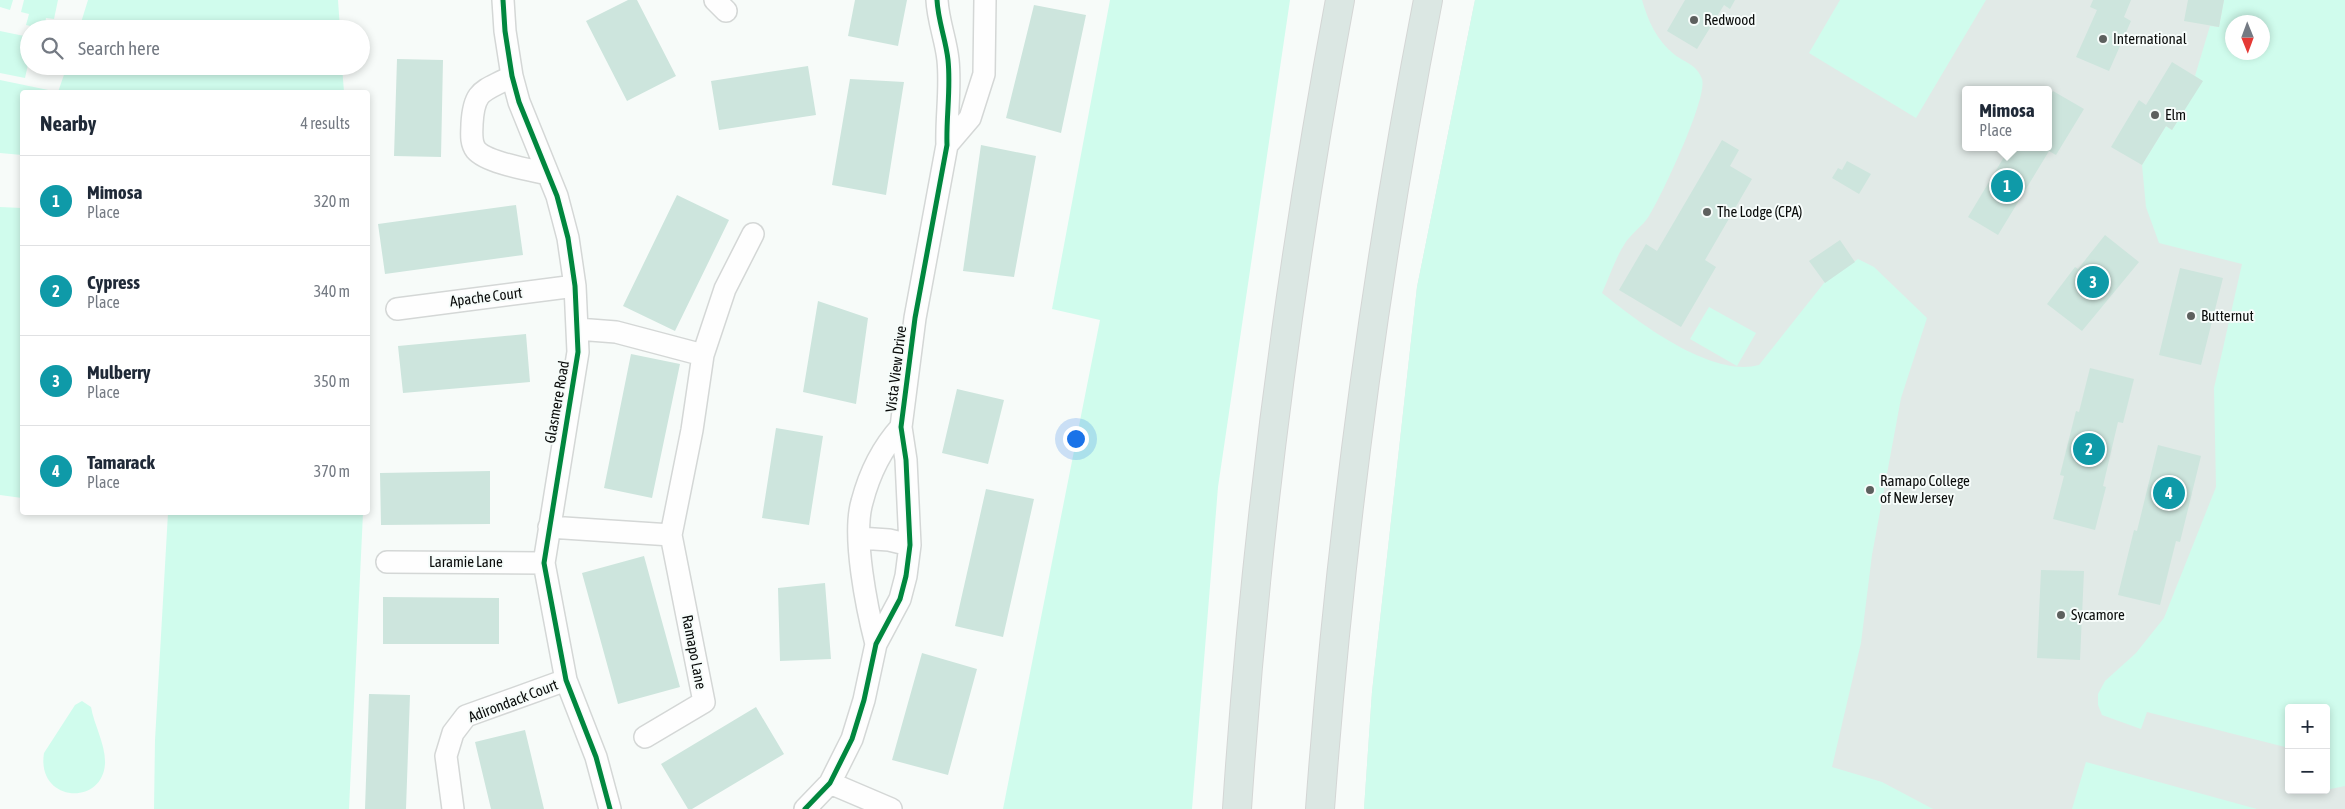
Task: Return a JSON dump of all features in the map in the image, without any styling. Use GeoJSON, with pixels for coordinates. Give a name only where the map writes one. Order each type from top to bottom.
{"type":"FeatureCollection","features":[{"type":"Feature","properties":{"kind":"highway"},"geometry":{"type":"LineString","coordinates":[[1237,809],[1252,618],[1275,406],[1301,221],[1340,0]]}},
{"type":"Feature","properties":{"kind":"highway"},"geometry":{"type":"LineString","coordinates":[[1320,809],[1335,636],[1364,397],[1388,225],[1428,0]]}},
{"type":"Feature","properties":{"kind":"street","name":"Glasmere Road"},"geometry":{"type":"LineString","coordinates":[[503,0],[505,30],[512,76],[519,102],[548,174],[568,238],[575,286],[578,352],[548,527],[544,563],[566,680],[596,757],[610,809]]}},
{"type":"Feature","properties":{"kind":"street","name":"Vista View Drive"},"geometry":{"type":"LineString","coordinates":[[805,809],[830,783],[852,739],[864,700],[876,644],[900,599],[906,576],[910,545],[906,460],[901,427],[915,318],[947,145],[948,62],[937,0]]}},
{"type":"Feature","properties":{"kind":"street","name":"Vista View Drive"},"geometry":{"type":"LineString","coordinates":[[947,145],[970,118],[984,74],[985,0]]}},
{"type":"Feature","properties":{"kind":"street"},"geometry":{"type":"LineString","coordinates":[[512,76],[479,93],[474,103],[472,139],[476,150],[495,161],[548,174]]}},
{"type":"Feature","properties":{"kind":"street","name":"Ramapo Lane"},"geometry":{"type":"LineString","coordinates":[[645,737],[704,702],[671,535],[692,430],[703,355],[725,289],[753,234]]}},
{"type":"Feature","properties":{"kind":"street","name":"Apache Court"},"geometry":{"type":"LineString","coordinates":[[396,309],[575,286]]}},
{"type":"Feature","properties":{"kind":"street"},"geometry":{"type":"LineString","coordinates":[[577,328],[616,332],[703,355]]}},
{"type":"Feature","properties":{"kind":"street","name":"Vista View Drive"},"geometry":{"type":"LineString","coordinates":[[876,644],[864,582],[859,538],[861,503],[889,441],[901,427]]}},
{"type":"Feature","properties":{"kind":"street"},"geometry":{"type":"LineString","coordinates":[[548,527],[671,535]]}},
{"type":"Feature","properties":{"kind":"street"},"geometry":{"type":"LineString","coordinates":[[859,538],[889,540],[910,545]]}},
{"type":"Feature","properties":{"kind":"street","name":"Laramie Lane"},"geometry":{"type":"LineString","coordinates":[[387,562],[544,563]]}},
{"type":"Feature","properties":{"kind":"street","name":"Adirondack Court"},"geometry":{"type":"LineString","coordinates":[[453,809],[446,756],[453,733],[466,716],[566,680]]}},
{"type":"Feature","properties":{"kind":"street"},"geometry":{"type":"LineString","coordinates":[[830,783],[891,809]]}},
{"type":"Feature","properties":{"kind":"shaded area","name":"Ramapo College of New Jersey"},"geometry":{"type":"Polygon","coordinates":[[[1475,0],[2345,0],[2345,809],[1364,809],[1372,692],[1417,287],[1475,0]]]}},
{"type":"Feature","properties":{"kind":"green space"},"geometry":{"type":"Polygon","coordinates":[[[0,0],[13,0],[10,10],[0,7],[0,0]]]}},
{"type":"Feature","properties":{"kind":"green space"},"geometry":{"type":"Polygon","coordinates":[[[24,0],[58,0],[54,19],[27,20],[29,14],[21,12],[24,0]]]}},
{"type":"Feature","properties":{"kind":"green space"},"geometry":{"type":"Polygon","coordinates":[[[88,0],[338,0],[339,20],[82,20],[88,0]]]}},
{"type":"Feature","properties":{"kind":"green space"},"geometry":{"type":"Polygon","coordinates":[[[1110,0],[1290,0],[1218,487],[1192,809],[1003,809],[1100,320],[1052,309],[1110,0]]]}},
{"type":"Feature","properties":{"kind":"green space"},"geometry":{"type":"Polygon","coordinates":[[[1475,0],[1642,0],[1650,23],[1658,37],[1675,55],[1694,67],[1700,74],[1702,90],[1698,106],[1673,169],[1649,216],[1629,237],[1621,250],[1602,293],[1635,318],[1676,345],[1698,356],[1740,367],[1759,365],[1824,283],[1858,259],[1874,267],[1927,318],[1901,398],[1872,555],[1861,643],[1832,767],[1882,782],[1933,809],[1364,809],[1372,692],[1417,287],[1475,0]]]}},
{"type":"Feature","properties":{"kind":"green space"},"geometry":{"type":"Polygon","coordinates":[[[1840,0],[1986,0],[1916,118],[1809,53],[1840,0]]]}},
{"type":"Feature","properties":{"kind":"green space"},"geometry":{"type":"Polygon","coordinates":[[[2224,0],[2345,0],[2345,786],[2330,789],[2330,704],[2285,704],[2285,747],[2147,712],[2141,729],[2102,715],[2098,705],[2098,694],[2105,681],[2136,653],[2164,618],[2216,487],[2214,388],[2242,264],[2159,243],[2146,207],[2142,165],[2166,126],[2172,130],[2202,81],[2195,76],[2210,26],[2219,27],[2224,0]]]}},
{"type":"Feature","properties":{"kind":"green space"},"geometry":{"type":"Polygon","coordinates":[[[0,31],[20,35],[20,75],[26,75],[25,78],[0,73],[0,31]]]}},
{"type":"Feature","properties":{"kind":"green space"},"geometry":{"type":"Polygon","coordinates":[[[64,75],[343,75],[344,90],[59,90],[64,75]]]}},
{"type":"Feature","properties":{"kind":"green space"},"geometry":{"type":"Polygon","coordinates":[[[0,80],[48,90],[20,90],[20,155],[0,153],[0,80]]]}},
{"type":"Feature","properties":{"kind":"green space"},"geometry":{"type":"Polygon","coordinates":[[[0,207],[20,208],[20,498],[0,495],[0,207]]]}},
{"type":"Feature","properties":{"kind":"green space"},"geometry":{"type":"Polygon","coordinates":[[[1709,307],[1756,333],[1737,366],[1690,339],[1709,307]]]}},
{"type":"Feature","properties":{"kind":"green space"},"geometry":{"type":"Polygon","coordinates":[[[168,515],[363,515],[349,809],[154,809],[155,740],[168,515]]]}},
{"type":"Feature","properties":{"kind":"green space"},"geometry":{"type":"Polygon","coordinates":[[[82,701],[91,707],[104,750],[105,764],[101,778],[93,787],[82,792],[70,793],[59,789],[50,781],[44,769],[44,753],[75,705],[82,701]]]}},
{"type":"Feature","properties":{"kind":"green space"},"geometry":{"type":"Polygon","coordinates":[[[2086,762],[2257,809],[2072,809],[2086,762]]]}},
{"type":"Feature","properties":{"kind":"building"},"geometry":{"type":"Polygon","coordinates":[[[628,0],[637,0],[676,76],[627,101],[586,21],[628,0]]]}},
{"type":"Feature","properties":{"kind":"building"},"geometry":{"type":"Polygon","coordinates":[[[855,0],[907,0],[898,46],[848,36],[855,0]]]}},
{"type":"Feature","properties":{"kind":"building","name":"Redwood"},"geometry":{"type":"Polygon","coordinates":[[[1685,0],[1735,0],[1730,9],[1724,5],[1697,49],[1667,31],[1685,0]]]}},
{"type":"Feature","properties":{"kind":"building","name":"International"},"geometry":{"type":"Polygon","coordinates":[[[2093,0],[2131,0],[2124,17],[2131,21],[2109,71],[2076,57],[2097,10],[2090,7],[2093,0]]]}},
{"type":"Feature","properties":{"kind":"building"},"geometry":{"type":"Polygon","coordinates":[[[2188,0],[2224,0],[2219,27],[2184,21],[2188,0]]]}},
{"type":"Feature","properties":{"kind":"building"},"geometry":{"type":"Polygon","coordinates":[[[1034,5],[1086,15],[1061,133],[1006,118],[1034,5]]]}},
{"type":"Feature","properties":{"kind":"building"},"geometry":{"type":"Polygon","coordinates":[[[397,59],[443,60],[441,157],[394,156],[397,59]]]}},
{"type":"Feature","properties":{"kind":"building","name":"Elm"},"geometry":{"type":"Polygon","coordinates":[[[2172,62],[2203,81],[2172,130],[2166,126],[2142,165],[2111,147],[2139,100],[2146,105],[2172,62]]]}},
{"type":"Feature","properties":{"kind":"building"},"geometry":{"type":"Polygon","coordinates":[[[808,66],[816,115],[719,130],[711,81],[808,66]]]}},
{"type":"Feature","properties":{"kind":"building"},"geometry":{"type":"Polygon","coordinates":[[[850,79],[904,82],[886,195],[832,185],[850,79]]]}},
{"type":"Feature","properties":{"kind":"building"},"geometry":{"type":"Polygon","coordinates":[[[2053,91],[2084,109],[2056,155],[2049,151],[2052,151],[2053,91]]]}},
{"type":"Feature","properties":{"kind":"building","name":"The Lodge (CPA)"},"geometry":{"type":"Polygon","coordinates":[[[1722,140],[1739,150],[1730,166],[1752,179],[1705,260],[1716,267],[1681,327],[1619,290],[1646,244],[1657,251],[1722,140]]]}},
{"type":"Feature","properties":{"kind":"building"},"geometry":{"type":"Polygon","coordinates":[[[981,145],[1036,156],[1014,277],[963,271],[981,145]]]}},
{"type":"Feature","properties":{"kind":"building"},"geometry":{"type":"Polygon","coordinates":[[[2008,151],[2049,151],[1998,235],[1968,217],[2008,151]]]}},
{"type":"Feature","properties":{"kind":"building"},"geometry":{"type":"Polygon","coordinates":[[[1847,161],[1871,174],[1859,194],[1832,178],[1838,168],[1842,170],[1847,161]]]}},
{"type":"Feature","properties":{"kind":"building"},"geometry":{"type":"Polygon","coordinates":[[[677,195],[729,220],[675,331],[623,306],[677,195]]]}},
{"type":"Feature","properties":{"kind":"building"},"geometry":{"type":"Polygon","coordinates":[[[516,205],[523,255],[385,274],[378,224],[516,205]]]}},
{"type":"Feature","properties":{"kind":"building"},"geometry":{"type":"Polygon","coordinates":[[[2105,235],[2139,262],[2082,331],[2047,304],[2075,267],[2078,269],[2105,235]]]}},
{"type":"Feature","properties":{"kind":"building"},"geometry":{"type":"Polygon","coordinates":[[[1840,240],[1855,262],[1825,283],[1809,261],[1840,240]]]}},
{"type":"Feature","properties":{"kind":"building","name":"Butternut"},"geometry":{"type":"Polygon","coordinates":[[[2180,268],[2223,278],[2201,365],[2159,355],[2180,268]]]}},
{"type":"Feature","properties":{"kind":"building"},"geometry":{"type":"Polygon","coordinates":[[[818,301],[868,318],[856,404],[803,392],[818,301]]]}},
{"type":"Feature","properties":{"kind":"building"},"geometry":{"type":"Polygon","coordinates":[[[526,334],[530,382],[403,393],[398,346],[526,334]]]}},
{"type":"Feature","properties":{"kind":"building"},"geometry":{"type":"Polygon","coordinates":[[[631,354],[680,364],[652,498],[604,488],[631,354]]]}},
{"type":"Feature","properties":{"kind":"building"},"geometry":{"type":"Polygon","coordinates":[[[2090,368],[2134,379],[2123,423],[2118,422],[2103,486],[2106,487],[2095,530],[2053,519],[2064,476],[2060,475],[2076,411],[2079,412],[2090,368]]]}},
{"type":"Feature","properties":{"kind":"building"},"geometry":{"type":"Polygon","coordinates":[[[957,389],[1004,400],[988,464],[942,453],[957,389]]]}},
{"type":"Feature","properties":{"kind":"building"},"geometry":{"type":"Polygon","coordinates":[[[776,428],[823,436],[809,525],[762,518],[776,428]]]}},
{"type":"Feature","properties":{"kind":"building"},"geometry":{"type":"Polygon","coordinates":[[[2158,445],[2201,456],[2180,542],[2176,541],[2160,605],[2118,595],[2134,530],[2137,531],[2158,445]]]}},
{"type":"Feature","properties":{"kind":"building"},"geometry":{"type":"Polygon","coordinates":[[[490,471],[490,524],[381,525],[380,473],[490,471]]]}},
{"type":"Feature","properties":{"kind":"building"},"geometry":{"type":"Polygon","coordinates":[[[986,489],[1034,499],[1003,637],[955,626],[986,489]]]}},
{"type":"Feature","properties":{"kind":"building"},"geometry":{"type":"Polygon","coordinates":[[[644,556],[680,687],[618,704],[582,573],[644,556]]]}},
{"type":"Feature","properties":{"kind":"building","name":"Sycamore"},"geometry":{"type":"Polygon","coordinates":[[[2041,570],[2084,571],[2080,660],[2037,658],[2041,570]]]}},
{"type":"Feature","properties":{"kind":"building"},"geometry":{"type":"Polygon","coordinates":[[[825,583],[831,659],[780,661],[778,588],[825,583]]]}},
{"type":"Feature","properties":{"kind":"building"},"geometry":{"type":"Polygon","coordinates":[[[383,597],[499,598],[499,644],[383,644],[383,597]]]}},
{"type":"Feature","properties":{"kind":"building"},"geometry":{"type":"Polygon","coordinates":[[[922,653],[977,669],[948,775],[892,760],[922,653]]]}},
{"type":"Feature","properties":{"kind":"building"},"geometry":{"type":"Polygon","coordinates":[[[369,694],[410,695],[406,809],[365,809],[369,694]]]}},
{"type":"Feature","properties":{"kind":"building"},"geometry":{"type":"Polygon","coordinates":[[[756,707],[784,754],[692,809],[688,809],[661,764],[756,707]]]}},
{"type":"Feature","properties":{"kind":"building"},"geometry":{"type":"Polygon","coordinates":[[[525,730],[544,809],[491,809],[475,742],[525,730]]]}},
{"type":"Feature","properties":{"kind":"cycle path"},"geometry":{"type":"LineString","coordinates":[[503,0],[505,31],[512,76],[519,102],[557,196],[568,238],[575,286],[578,352],[544,563],[566,680],[596,757],[610,809]]}},
{"type":"Feature","properties":{"kind":"cycle path"},"geometry":{"type":"LineString","coordinates":[[805,809],[830,783],[852,739],[864,700],[876,644],[900,599],[906,576],[910,545],[906,460],[901,427],[915,318],[947,145],[949,71],[937,0]]}},
{"type":"Feature","properties":{"kind":"place","name":"Redwood"},"geometry":{"type":"Point","coordinates":[1694,20]}},
{"type":"Feature","properties":{"kind":"place","name":"International"},"geometry":{"type":"Point","coordinates":[2103,39]}},
{"type":"Feature","properties":{"kind":"place","name":"Elm"},"geometry":{"type":"Point","coordinates":[2155,115]}},
{"type":"Feature","properties":{"kind":"place","name":"Mimosa"},"geometry":{"type":"Point","coordinates":[2007,186]}},
{"type":"Feature","properties":{"kind":"place","name":"The Lodge (CPA)"},"geometry":{"type":"Point","coordinates":[1707,212]}},
{"type":"Feature","properties":{"kind":"place","name":"Mulberry"},"geometry":{"type":"Point","coordinates":[2093,282]}},
{"type":"Feature","properties":{"kind":"place","name":"Butternut"},"geometry":{"type":"Point","coordinates":[2191,316]}},
{"type":"Feature","properties":{"kind":"place","name":"Cypress"},"geometry":{"type":"Point","coordinates":[2089,449]}},
{"type":"Feature","properties":{"kind":"place","name":"Ramapo College of New Jersey"},"geometry":{"type":"Point","coordinates":[1870,490]}},
{"type":"Feature","properties":{"kind":"place","name":"Tamarack"},"geometry":{"type":"Point","coordinates":[2169,493]}},
{"type":"Feature","properties":{"kind":"place","name":"Sycamore"},"geometry":{"type":"Point","coordinates":[2061,615]}}]}
